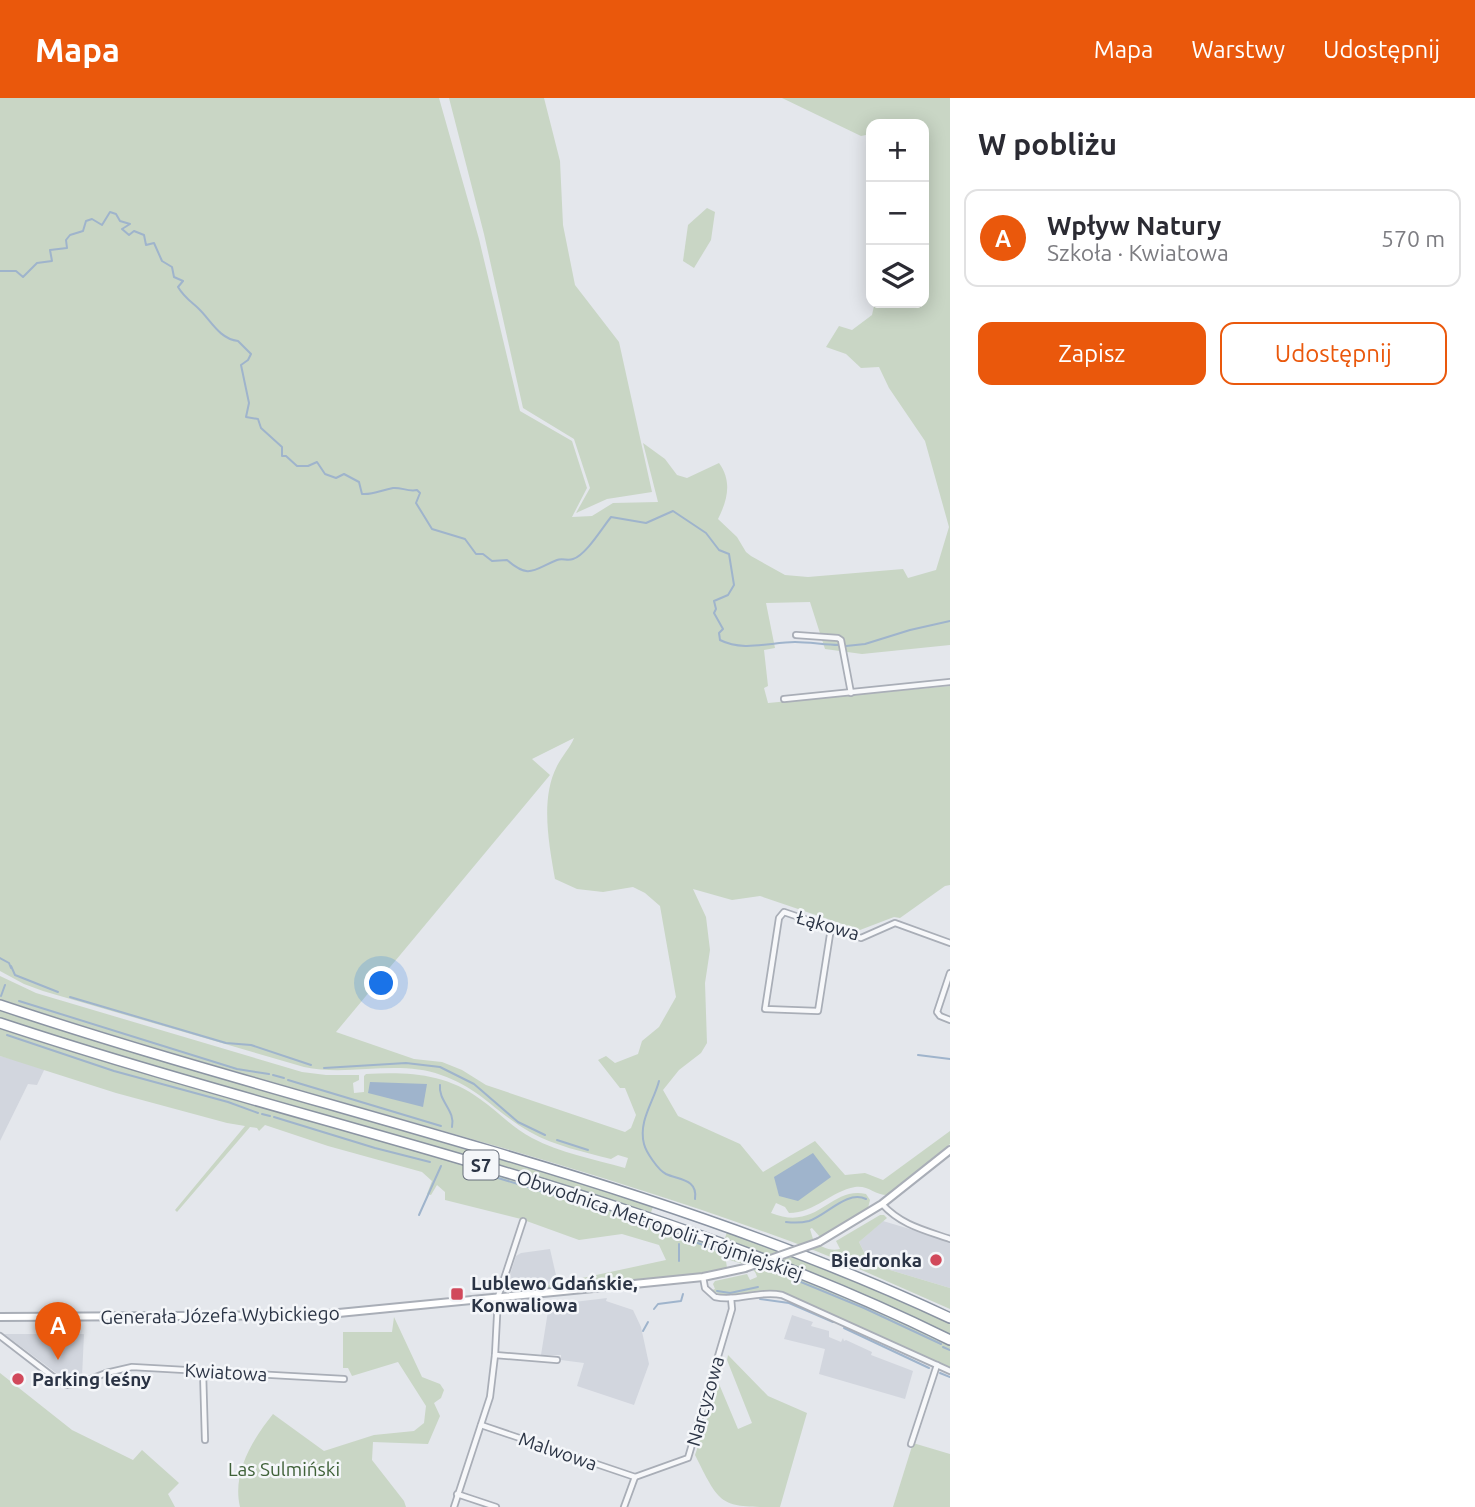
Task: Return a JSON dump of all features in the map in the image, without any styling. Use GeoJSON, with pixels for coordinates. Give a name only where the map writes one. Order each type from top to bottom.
{"type":"FeatureCollection","features":[{"type":"Feature","properties":{"kind":"highway","name":"Obwodnica Metropolii Trójmiejskiej"},"geometry":{"type":"LineString","coordinates":[[0,1005],[173,1060],[494,1151],[655,1201],[843,1269],[950,1318]]}},
{"type":"Feature","properties":{"kind":"highway","name":"Obwodnica Metropolii Trójmiejskiej"},"geometry":{"type":"LineString","coordinates":[[0,1023],[649,1218],[825,1283],[950,1340]]}},
{"type":"Feature","properties":{"kind":"main road","name":"Generała Józefa Wybickiego"},"geometry":{"type":"LineString","coordinates":[[0,1317],[284,1317],[703,1277],[745,1268],[819,1242],[882,1205],[950,1150]]}},
{"type":"Feature","properties":{"kind":"street"},"geometry":{"type":"LineString","coordinates":[[796,635],[841,640],[851,692]]}},
{"type":"Feature","properties":{"kind":"street"},"geometry":{"type":"LineString","coordinates":[[784,699],[950,682]]}},
{"type":"Feature","properties":{"kind":"street","name":"Łąkowa"},"geometry":{"type":"LineString","coordinates":[[831,928],[818,1010],[765,1009],[779,918],[784,912],[861,938],[892,924],[898,924],[950,943]]}},
{"type":"Feature","properties":{"kind":"street"},"geometry":{"type":"LineString","coordinates":[[950,973],[937,1012],[950,1020]]}},
{"type":"Feature","properties":{"kind":"street"},"geometry":{"type":"LineString","coordinates":[[882,1205],[905,1224],[950,1239]]}},
{"type":"Feature","properties":{"kind":"street"},"geometry":{"type":"LineString","coordinates":[[454,1507],[490,1396],[498,1297],[523,1221]]}},
{"type":"Feature","properties":{"kind":"street"},"geometry":{"type":"LineString","coordinates":[[703,1277],[708,1292],[715,1297],[732,1298],[760,1293],[782,1295],[950,1371]]}},
{"type":"Feature","properties":{"kind":"street","name":"Narcyzowa"},"geometry":{"type":"LineString","coordinates":[[635,1477],[688,1458],[732,1309],[732,1298]]}},
{"type":"Feature","properties":{"kind":"street","name":"Kwiatowa"},"geometry":{"type":"LineString","coordinates":[[0,1336],[67,1385],[132,1367],[344,1379]]}},
{"type":"Feature","properties":{"kind":"street"},"geometry":{"type":"LineString","coordinates":[[495,1355],[557,1360]]}},
{"type":"Feature","properties":{"kind":"street"},"geometry":{"type":"LineString","coordinates":[[911,1444],[937,1365]]}},
{"type":"Feature","properties":{"kind":"street"},"geometry":{"type":"LineString","coordinates":[[203,1370],[205,1440]]}},
{"type":"Feature","properties":{"kind":"street","name":"Malwowa"},"geometry":{"type":"LineString","coordinates":[[481,1425],[635,1477]]}},
{"type":"Feature","properties":{"kind":"street"},"geometry":{"type":"LineString","coordinates":[[624,1507],[635,1477]]}},
{"type":"Feature","properties":{"kind":"street"},"geometry":{"type":"LineString","coordinates":[[457,1494],[496,1507]]}},
{"type":"Feature","properties":{"kind":"shaded area"},"geometry":{"type":"Polygon","coordinates":[[[0,1056],[45,1068],[37,1085],[28,1084],[0,1141],[0,1056]]]}},
{"type":"Feature","properties":{"kind":"shaded area"},"geometry":{"type":"Polygon","coordinates":[[[883,1221],[950,1241],[950,1288],[870,1264],[859,1242],[883,1221]]]}},
{"type":"Feature","properties":{"kind":"shaded area"},"geometry":{"type":"Polygon","coordinates":[[[550,1249],[558,1284],[509,1288],[507,1284],[516,1256],[550,1249]]]}},
{"type":"Feature","properties":{"kind":"shaded area"},"geometry":{"type":"Polygon","coordinates":[[[607,1298],[606,1301],[633,1310],[641,1327],[649,1364],[634,1405],[577,1386],[584,1363],[561,1360],[561,1355],[541,1355],[549,1305],[607,1298]]]}},
{"type":"Feature","properties":{"kind":"shaded area"},"geometry":{"type":"Polygon","coordinates":[[[792,1315],[813,1322],[811,1326],[829,1331],[829,1337],[841,1342],[843,1338],[844,1341],[872,1352],[871,1355],[913,1371],[905,1399],[819,1374],[825,1349],[784,1339],[792,1315]]]}},
{"type":"Feature","properties":{"kind":"shaded area"},"geometry":{"type":"Polygon","coordinates":[[[4,1334],[84,1334],[82,1377],[67,1381],[4,1334]]]}},
{"type":"Feature","properties":{"kind":"green space"},"geometry":{"type":"Polygon","coordinates":[[[0,98],[439,98],[479,239],[520,411],[572,441],[587,488],[572,517],[592,516],[613,503],[658,502],[643,443],[665,459],[677,475],[687,478],[719,463],[726,477],[727,490],[718,519],[737,537],[746,552],[785,575],[808,577],[903,569],[908,578],[936,570],[949,527],[925,441],[889,388],[879,367],[861,368],[846,354],[826,347],[839,326],[852,330],[872,315],[874,308],[929,308],[929,119],[866,119],[866,135],[861,136],[782,98],[950,98],[950,645],[862,654],[825,649],[810,602],[766,603],[775,648],[764,650],[768,686],[764,688],[768,703],[950,686],[950,885],[900,918],[894,917],[860,930],[760,896],[732,900],[693,889],[706,917],[710,950],[705,983],[707,1043],[701,1053],[679,1070],[663,1090],[678,1116],[740,1144],[763,1172],[815,1141],[845,1175],[865,1173],[883,1180],[950,1131],[950,1144],[887,1195],[864,1187],[855,1187],[798,1212],[789,1213],[785,1207],[776,1203],[771,1213],[801,1217],[843,1196],[866,1194],[870,1200],[868,1208],[821,1238],[810,1229],[811,1240],[829,1249],[840,1249],[836,1241],[884,1215],[887,1218],[859,1242],[870,1264],[950,1288],[950,1309],[812,1250],[670,1200],[479,1141],[191,1059],[0,999],[0,976],[36,993],[302,1072],[359,1075],[359,1080],[353,1083],[354,1093],[364,1092],[366,1074],[411,1074],[439,1079],[467,1090],[532,1138],[566,1152],[625,1168],[628,1158],[618,1155],[611,1159],[540,1137],[518,1125],[467,1087],[441,1075],[407,1068],[321,1070],[304,1067],[24,984],[0,971],[0,98]],[[574,738],[532,759],[550,775],[336,1032],[414,1059],[442,1062],[462,1070],[486,1085],[625,1132],[631,1128],[636,1115],[625,1088],[620,1088],[598,1060],[606,1056],[615,1063],[638,1054],[642,1041],[659,1027],[676,997],[660,906],[633,887],[603,892],[577,889],[555,879],[547,807],[557,766],[574,738]]]}},
{"type":"Feature","properties":{"kind":"green space"},"geometry":{"type":"Polygon","coordinates":[[[449,98],[544,98],[560,161],[563,225],[575,285],[619,342],[652,492],[607,499],[576,513],[590,488],[574,439],[523,408],[484,234],[449,98]]]}},
{"type":"Feature","properties":{"kind":"green space"},"geometry":{"type":"Polygon","coordinates":[[[707,208],[715,212],[711,240],[694,268],[683,261],[688,225],[707,208]]]}},
{"type":"Feature","properties":{"kind":"green space"},"geometry":{"type":"Polygon","coordinates":[[[0,1009],[163,1061],[654,1204],[650,1215],[214,1085],[0,1019],[0,1009]]]}},
{"type":"Feature","properties":{"kind":"green space"},"geometry":{"type":"Polygon","coordinates":[[[0,1028],[481,1170],[601,1207],[719,1248],[836,1293],[950,1345],[950,1369],[789,1295],[764,1291],[733,1295],[717,1293],[712,1290],[715,1289],[715,1281],[747,1274],[750,1280],[757,1277],[753,1269],[728,1259],[727,1268],[712,1272],[545,1291],[545,1286],[666,1260],[659,1245],[622,1234],[579,1240],[521,1219],[445,1200],[445,1192],[437,1185],[431,1195],[427,1194],[432,1181],[422,1172],[265,1125],[259,1131],[250,1127],[177,1212],[175,1210],[245,1126],[116,1093],[0,1056],[0,1028]]]}},
{"type":"Feature","properties":{"kind":"green space"},"geometry":{"type":"Polygon","coordinates":[[[728,1229],[788,1251],[950,1321],[950,1336],[842,1287],[724,1241],[728,1229]]]}},
{"type":"Feature","properties":{"kind":"green space","name":"Las Sulmiński"},"geometry":{"type":"Polygon","coordinates":[[[394,1317],[422,1377],[440,1384],[444,1390],[441,1398],[434,1403],[440,1416],[428,1444],[373,1442],[372,1460],[406,1507],[240,1507],[238,1494],[241,1469],[251,1446],[273,1414],[324,1451],[374,1435],[414,1431],[424,1423],[426,1406],[398,1362],[352,1376],[348,1368],[343,1368],[343,1332],[392,1332],[394,1317]]]}},
{"type":"Feature","properties":{"kind":"green space"},"geometry":{"type":"Polygon","coordinates":[[[728,1355],[768,1396],[807,1413],[780,1507],[745,1506],[725,1500],[711,1485],[695,1455],[719,1384],[738,1429],[752,1423],[727,1360],[728,1355]]]}},
{"type":"Feature","properties":{"kind":"green space","name":"Las Sulmiński"},"geometry":{"type":"Polygon","coordinates":[[[0,1373],[72,1430],[133,1460],[142,1450],[179,1483],[168,1494],[175,1507],[0,1507],[0,1373]]]}},
{"type":"Feature","properties":{"kind":"green space"},"geometry":{"type":"Polygon","coordinates":[[[913,1443],[950,1454],[950,1507],[893,1507],[913,1443]]]}},
{"type":"Feature","properties":{"kind":"water"},"geometry":{"type":"Polygon","coordinates":[[[370,1082],[427,1084],[423,1107],[368,1093],[370,1082]]]}},
{"type":"Feature","properties":{"kind":"water"},"geometry":{"type":"Polygon","coordinates":[[[813,1153],[831,1177],[798,1201],[779,1196],[774,1177],[813,1153]]]}},
{"type":"Feature","properties":{"kind":"waterway"},"geometry":{"type":"LineString","coordinates":[[0,271],[16,271],[23,277],[37,263],[52,261],[50,250],[67,248],[66,240],[70,235],[83,231],[86,221],[92,219],[102,225],[110,212],[116,214],[120,221],[130,224],[122,229],[129,235],[134,231],[144,235],[146,245],[154,243],[162,261],[172,267],[174,277],[183,281],[178,287],[180,290],[215,328],[225,337],[238,341],[251,354],[241,365],[249,403],[246,417],[258,419],[261,428],[282,447],[282,456],[286,456],[297,466],[308,466],[317,462],[325,474],[336,478],[344,474],[359,482],[362,494],[393,488],[417,490],[420,493],[416,503],[432,529],[465,539],[476,554],[483,554],[492,561],[507,560],[527,571],[578,556],[611,517],[646,523],[673,511],[706,533],[719,550],[729,554],[734,585],[728,595],[714,601],[714,613],[723,629],[719,633],[720,640],[748,646],[795,642],[839,645]]}},
{"type":"Feature","properties":{"kind":"waterway"},"geometry":{"type":"LineString","coordinates":[[846,646],[865,644],[950,621]]}},
{"type":"Feature","properties":{"kind":"waterway"},"geometry":{"type":"LineString","coordinates":[[0,958],[9,963],[11,968]]}},
{"type":"Feature","properties":{"kind":"waterway"},"geometry":{"type":"LineString","coordinates":[[11,966],[15,975],[58,992]]}},
{"type":"Feature","properties":{"kind":"waterway"},"geometry":{"type":"LineString","coordinates":[[1,996],[5,985]]}},
{"type":"Feature","properties":{"kind":"waterway"},"geometry":{"type":"LineString","coordinates":[[70,997],[226,1043],[251,1045],[311,1065]]}},
{"type":"Feature","properties":{"kind":"waterway"},"geometry":{"type":"LineString","coordinates":[[19,1001],[237,1069],[269,1074]]}},
{"type":"Feature","properties":{"kind":"waterway"},"geometry":{"type":"LineString","coordinates":[[7,1035],[114,1071],[228,1102],[258,1113]]}},
{"type":"Feature","properties":{"kind":"waterway"},"geometry":{"type":"LineString","coordinates":[[918,1055],[950,1059]]}},
{"type":"Feature","properties":{"kind":"waterway"},"geometry":{"type":"LineString","coordinates":[[324,1068],[406,1063],[440,1067],[474,1084],[518,1122],[545,1135]]}},
{"type":"Feature","properties":{"kind":"waterway"},"geometry":{"type":"LineString","coordinates":[[273,1075],[284,1078]]}},
{"type":"Feature","properties":{"kind":"waterway"},"geometry":{"type":"LineString","coordinates":[[288,1080],[441,1126]]}},
{"type":"Feature","properties":{"kind":"waterway"},"geometry":{"type":"LineString","coordinates":[[659,1081],[643,1127],[644,1144],[663,1172],[691,1184],[695,1199]]}},
{"type":"Feature","properties":{"kind":"waterway"},"geometry":{"type":"LineString","coordinates":[[440,1085],[440,1091],[452,1116],[452,1127]]}},
{"type":"Feature","properties":{"kind":"waterway"},"geometry":{"type":"LineString","coordinates":[[262,1114],[270,1116]]}},
{"type":"Feature","properties":{"kind":"waterway"},"geometry":{"type":"LineString","coordinates":[[274,1117],[430,1162]]}},
{"type":"Feature","properties":{"kind":"waterway"},"geometry":{"type":"LineString","coordinates":[[557,1140],[588,1150]]}},
{"type":"Feature","properties":{"kind":"waterway"},"geometry":{"type":"LineString","coordinates":[[419,1215],[441,1166]]}},
{"type":"Feature","properties":{"kind":"waterway"},"geometry":{"type":"LineString","coordinates":[[475,1171],[577,1202]]}},
{"type":"Feature","properties":{"kind":"waterway"},"geometry":{"type":"LineString","coordinates":[[786,1222],[809,1221],[844,1200],[859,1197],[866,1199]]}},
{"type":"Feature","properties":{"kind":"waterway"},"geometry":{"type":"LineString","coordinates":[[692,1241],[753,1263]]}},
{"type":"Feature","properties":{"kind":"waterway"},"geometry":{"type":"LineString","coordinates":[[679,1244],[679,1261]]}},
{"type":"Feature","properties":{"kind":"waterway"},"geometry":{"type":"LineString","coordinates":[[762,1266],[864,1308],[941,1344]]}},
{"type":"Feature","properties":{"kind":"waterway"},"geometry":{"type":"LineString","coordinates":[[717,1291],[730,1293],[758,1287]]}},
{"type":"Feature","properties":{"kind":"waterway"},"geometry":{"type":"LineString","coordinates":[[654,1309],[658,1304],[681,1301],[683,1294]]}},
{"type":"Feature","properties":{"kind":"waterway"},"geometry":{"type":"LineString","coordinates":[[760,1299],[789,1303],[833,1322]]}},
{"type":"Feature","properties":{"kind":"waterway"},"geometry":{"type":"LineString","coordinates":[[643,1331],[648,1322]]}},
{"type":"Feature","properties":{"kind":"waterway"},"geometry":{"type":"LineString","coordinates":[[844,1328],[929,1368]]}},
{"type":"Feature","properties":{"kind":"waterway"},"geometry":{"type":"LineString","coordinates":[[943,1347],[950,1350]]}},
{"type":"Feature","properties":{"kind":"waterway"},"geometry":{"type":"LineString","coordinates":[[940,1373],[950,1377]]}},
{"type":"Feature","properties":{"kind":"place","name":"Biedronka"},"geometry":{"type":"Point","coordinates":[936,1260]}},
{"type":"Feature","properties":{"kind":"place","name":"Lublewo Gdańskie, Konwaliowa"},"geometry":{"type":"Point","coordinates":[457,1294]}},
{"type":"Feature","properties":{"kind":"place","name":"Wpływ Natury"},"geometry":{"type":"Point","coordinates":[58,1360]}},
{"type":"Feature","properties":{"kind":"place","name":"Parking leśny"},"geometry":{"type":"Point","coordinates":[18,1379]}}]}
